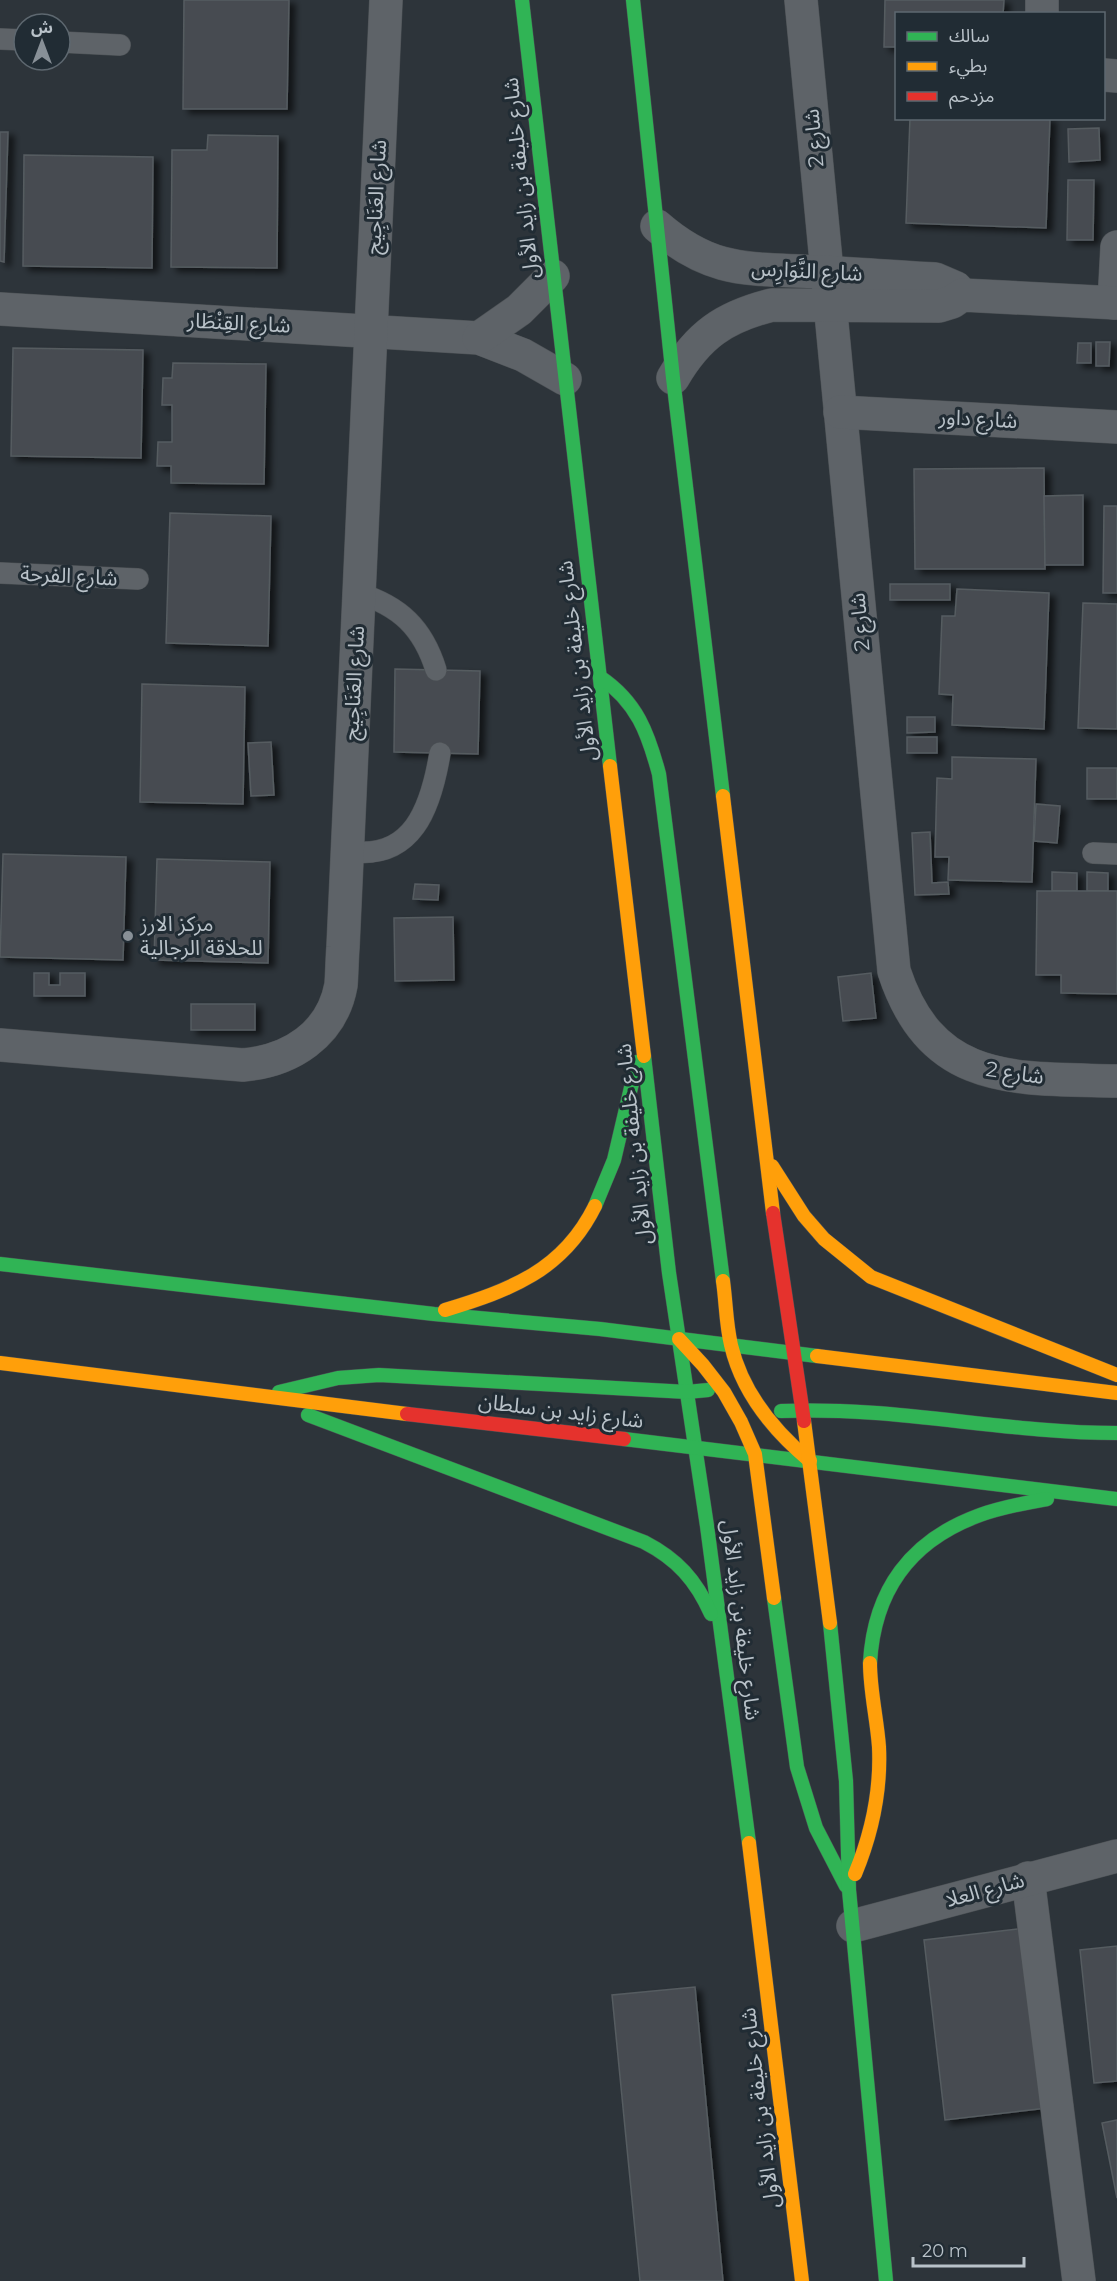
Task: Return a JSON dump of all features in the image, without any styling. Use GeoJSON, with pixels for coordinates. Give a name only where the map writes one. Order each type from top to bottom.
{"type":"FeatureCollection","features":[{"type":"Feature","properties":{"kind":"main road","name":"شارع خليفة بن زايد الأول"},"geometry":{"type":"LineString","coordinates":[[522,0],[669,1273],[696,1448],[760,1927],[802,2281]]}},
{"type":"Feature","properties":{"kind":"main road"},"geometry":{"type":"LineString","coordinates":[[633,0],[673,378],[765,1155],[810,1461],[838,1691],[846,1781],[849,1890],[886,2281]]}},
{"type":"Feature","properties":{"kind":"main road"},"geometry":{"type":"LineString","coordinates":[[600,677],[626,697],[641,721],[652,746],[659,774],[731,1345],[763,1414],[791,1447],[810,1461]]}},
{"type":"Feature","properties":{"kind":"main road"},"geometry":{"type":"LineString","coordinates":[[434,1314],[515,1286],[539,1273],[580,1234],[593,1215],[611,1170],[643,1035]]}},
{"type":"Feature","properties":{"kind":"main road"},"geometry":{"type":"LineString","coordinates":[[765,1155],[804,1216],[824,1239],[871,1277],[1117,1375]]}},
{"type":"Feature","properties":{"kind":"main road"},"geometry":{"type":"LineString","coordinates":[[0,1264],[434,1314],[600,1329],[1117,1393]]}},
{"type":"Feature","properties":{"kind":"main road"},"geometry":{"type":"LineString","coordinates":[[679,1339],[695,1353],[722,1387],[742,1421],[755,1454],[797,1767],[816,1832],[849,1890]]}},
{"type":"Feature","properties":{"kind":"main road"},"geometry":{"type":"LineString","coordinates":[[777,1363],[793,1352]]}},
{"type":"Feature","properties":{"kind":"main road","name":"شارع زايد بن سلطان"},"geometry":{"type":"LineString","coordinates":[[0,1363],[260,1397],[882,1469],[1117,1499]]}},
{"type":"Feature","properties":{"kind":"main road"},"geometry":{"type":"LineString","coordinates":[[260,1397],[338,1378],[379,1375],[687,1392],[722,1387],[748,1379]]}},
{"type":"Feature","properties":{"kind":"main road"},"geometry":{"type":"LineString","coordinates":[[260,1397],[635,1538],[667,1553],[687,1569],[699,1586],[722,1640]]}},
{"type":"Feature","properties":{"kind":"main road"},"geometry":{"type":"LineString","coordinates":[[726,1428],[763,1414],[801,1410],[876,1413],[1067,1432],[1117,1432]]}},
{"type":"Feature","properties":{"kind":"main road"},"geometry":{"type":"LineString","coordinates":[[696,1448],[711,1437]]}},
{"type":"Feature","properties":{"kind":"main road"},"geometry":{"type":"LineString","coordinates":[[849,1890],[872,1826],[877,1793],[879,1759],[870,1666],[870,1642],[874,1619],[882,1597],[910,1559],[929,1542],[951,1528],[974,1517],[1069,1494]]}},
{"type":"Feature","properties":{"kind":"street","name":"شارع العَنَاجِيج"},"geometry":{"type":"LineString","coordinates":[[0,1045],[243,1065],[263,1064],[282,1058],[300,1048],[327,1020],[335,1003],[340,985],[347,851],[369,331],[386,0]]}},
{"type":"Feature","properties":{"kind":"street","name":"شارع 2"},"geometry":{"type":"LineString","coordinates":[[801,0],[894,971],[902,995],[914,1017],[931,1037],[950,1053],[974,1067],[1000,1075],[1026,1078],[1117,1081]]}},
{"type":"Feature","properties":{"kind":"street","name":"شارع النَّوَارِس"},"geometry":{"type":"LineString","coordinates":[[657,226],[673,241],[692,252],[734,267],[935,279],[956,288],[962,296]]}},
{"type":"Feature","properties":{"kind":"street"},"geometry":{"type":"LineString","coordinates":[[1116,303],[1117,247]]}},
{"type":"Feature","properties":{"kind":"street"},"geometry":{"type":"LineString","coordinates":[[478,338],[519,310],[553,276]]}},
{"type":"Feature","properties":{"kind":"street","name":"شارع النَّوَارِس"},"geometry":{"type":"LineString","coordinates":[[673,378],[684,359],[713,329],[731,318],[772,305],[939,306],[962,296],[1116,303]]}},
{"type":"Feature","properties":{"kind":"street","name":"شارع القِنْطَار"},"geometry":{"type":"LineString","coordinates":[[0,309],[478,338],[523,355],[565,379]]}},
{"type":"Feature","properties":{"kind":"street","name":"شارع داور"},"geometry":{"type":"LineString","coordinates":[[840,412],[1117,427]]}},
{"type":"Feature","properties":{"kind":"street","name":"شارع العلا"},"geometry":{"type":"LineString","coordinates":[[853,1926],[1117,1856]]}},
{"type":"Feature","properties":{"kind":"street"},"geometry":{"type":"LineString","coordinates":[[1028,1878],[1079,2281]]}},
{"type":"Feature","properties":{"kind":"lane"},"geometry":{"type":"LineString","coordinates":[[72,43],[120,45]]}},
{"type":"Feature","properties":{"kind":"lane","name":"شارع الفرحة"},"geometry":{"type":"LineString","coordinates":[[0,573],[138,579]]}},
{"type":"Feature","properties":{"kind":"lane"},"geometry":{"type":"LineString","coordinates":[[358,593],[376,598],[408,620],[421,635],[430,651],[436,670]]}},
{"type":"Feature","properties":{"kind":"lane"},"geometry":{"type":"LineString","coordinates":[[347,851],[375,853],[389,848],[411,832],[426,804],[440,753]]}},
{"type":"Feature","properties":{"kind":"lane"},"geometry":{"type":"LineString","coordinates":[[1093,853],[1117,854]]}},
{"type":"Feature","properties":{"kind":"building"},"geometry":{"type":"Polygon","coordinates":[[[184,0],[289,0],[287,109],[183,109],[184,0]]]}},
{"type":"Feature","properties":{"kind":"building"},"geometry":{"type":"Polygon","coordinates":[[[885,0],[1004,0],[1003,12],[895,12],[895,47],[884,47],[885,0]]]}},
{"type":"Feature","properties":{"kind":"building"},"geometry":{"type":"Polygon","coordinates":[[[910,120],[1050,120],[1046,228],[906,223],[910,120]]]}},
{"type":"Feature","properties":{"kind":"building"},"geometry":{"type":"Polygon","coordinates":[[[1099,128],[1100,160],[1069,162],[1068,129],[1099,128]]]}},
{"type":"Feature","properties":{"kind":"building"},"geometry":{"type":"Polygon","coordinates":[[[0,132],[8,132],[4,262],[0,261],[0,132]]]}},
{"type":"Feature","properties":{"kind":"building"},"geometry":{"type":"Polygon","coordinates":[[[208,135],[278,136],[277,268],[171,267],[172,150],[207,150],[208,135]]]}},
{"type":"Feature","properties":{"kind":"building"},"geometry":{"type":"Polygon","coordinates":[[[24,155],[153,157],[152,268],[23,266],[24,155]]]}},
{"type":"Feature","properties":{"kind":"building"},"geometry":{"type":"Polygon","coordinates":[[[1068,180],[1094,180],[1093,240],[1067,240],[1068,180]]]}},
{"type":"Feature","properties":{"kind":"building"},"geometry":{"type":"Polygon","coordinates":[[[1096,342],[1110,342],[1109,366],[1096,366],[1096,342]]]}},
{"type":"Feature","properties":{"kind":"building"},"geometry":{"type":"Polygon","coordinates":[[[1078,343],[1091,343],[1091,363],[1077,363],[1078,343]]]}},
{"type":"Feature","properties":{"kind":"building"},"geometry":{"type":"Polygon","coordinates":[[[13,348],[143,350],[141,458],[11,456],[13,348]]]}},
{"type":"Feature","properties":{"kind":"building"},"geometry":{"type":"Polygon","coordinates":[[[173,363],[266,364],[264,484],[171,483],[171,466],[157,466],[158,442],[172,442],[172,405],[162,405],[163,378],[172,378],[173,363]]]}},
{"type":"Feature","properties":{"kind":"building"},"geometry":{"type":"Polygon","coordinates":[[[1044,468],[1045,569],[915,569],[914,469],[1044,468]]]}},
{"type":"Feature","properties":{"kind":"building"},"geometry":{"type":"Polygon","coordinates":[[[1083,495],[1083,565],[1045,565],[1044,496],[1083,495]]]}},
{"type":"Feature","properties":{"kind":"building"},"geometry":{"type":"Polygon","coordinates":[[[1104,506],[1117,506],[1117,593],[1103,593],[1104,506]]]}},
{"type":"Feature","properties":{"kind":"building"},"geometry":{"type":"Polygon","coordinates":[[[170,513],[271,516],[268,646],[166,643],[170,513]]]}},
{"type":"Feature","properties":{"kind":"building"},"geometry":{"type":"Polygon","coordinates":[[[890,584],[950,584],[950,600],[890,600],[890,584]]]}},
{"type":"Feature","properties":{"kind":"building"},"geometry":{"type":"Polygon","coordinates":[[[957,589],[1049,593],[1044,729],[952,725],[953,695],[939,694],[942,616],[955,616],[957,589]]]}},
{"type":"Feature","properties":{"kind":"building"},"geometry":{"type":"Polygon","coordinates":[[[1083,603],[1117,604],[1117,729],[1078,728],[1083,603]]]}},
{"type":"Feature","properties":{"kind":"building"},"geometry":{"type":"Polygon","coordinates":[[[395,669],[480,671],[478,754],[394,752],[395,669]]]}},
{"type":"Feature","properties":{"kind":"building"},"geometry":{"type":"Polygon","coordinates":[[[142,684],[245,687],[243,804],[140,802],[142,684]]]}},
{"type":"Feature","properties":{"kind":"building"},"geometry":{"type":"Polygon","coordinates":[[[907,717],[935,717],[935,732],[907,733],[907,717]]]}},
{"type":"Feature","properties":{"kind":"building"},"geometry":{"type":"Polygon","coordinates":[[[907,737],[937,737],[937,753],[907,753],[907,737]]]}},
{"type":"Feature","properties":{"kind":"building"},"geometry":{"type":"Polygon","coordinates":[[[271,742],[274,795],[251,796],[248,743],[271,742]]]}},
{"type":"Feature","properties":{"kind":"building"},"geometry":{"type":"Polygon","coordinates":[[[952,757],[1036,759],[1032,882],[948,880],[949,857],[935,857],[937,778],[952,779],[952,757]]]}},
{"type":"Feature","properties":{"kind":"building"},"geometry":{"type":"Polygon","coordinates":[[[1087,768],[1117,768],[1117,799],[1087,799],[1087,768]]]}},
{"type":"Feature","properties":{"kind":"building"},"geometry":{"type":"Polygon","coordinates":[[[1036,804],[1060,806],[1057,843],[1034,841],[1036,804]]]}},
{"type":"Feature","properties":{"kind":"building"},"geometry":{"type":"Polygon","coordinates":[[[930,832],[932,883],[948,882],[949,894],[915,895],[912,833],[930,832]]]}},
{"type":"Feature","properties":{"kind":"building"},"geometry":{"type":"Polygon","coordinates":[[[3,854],[126,857],[123,960],[0,957],[3,854]]]}},
{"type":"Feature","properties":{"kind":"building"},"geometry":{"type":"Polygon","coordinates":[[[157,859],[270,862],[268,963],[154,960],[157,859]]]}},
{"type":"Feature","properties":{"kind":"building"},"geometry":{"type":"Polygon","coordinates":[[[1052,872],[1077,873],[1077,891],[1052,891],[1052,872]]]}},
{"type":"Feature","properties":{"kind":"building"},"geometry":{"type":"Polygon","coordinates":[[[1087,872],[1108,873],[1108,891],[1087,891],[1087,872]]]}},
{"type":"Feature","properties":{"kind":"building"},"geometry":{"type":"Polygon","coordinates":[[[415,884],[439,885],[438,900],[413,899],[415,884]]]}},
{"type":"Feature","properties":{"kind":"building"},"geometry":{"type":"Polygon","coordinates":[[[1037,891],[1117,891],[1117,994],[1061,993],[1061,975],[1036,975],[1037,891]]]}},
{"type":"Feature","properties":{"kind":"building"},"geometry":{"type":"Polygon","coordinates":[[[453,917],[454,980],[395,981],[394,918],[453,917]]]}},
{"type":"Feature","properties":{"kind":"building"},"geometry":{"type":"Polygon","coordinates":[[[34,973],[49,973],[49,985],[60,985],[60,973],[85,973],[85,996],[34,996],[34,973]]]}},
{"type":"Feature","properties":{"kind":"building"},"geometry":{"type":"Polygon","coordinates":[[[871,973],[876,1018],[843,1021],[838,977],[871,973]]]}},
{"type":"Feature","properties":{"kind":"building"},"geometry":{"type":"Polygon","coordinates":[[[191,1004],[255,1004],[255,1030],[191,1030],[191,1004]]]}},
{"type":"Feature","properties":{"kind":"building"},"geometry":{"type":"Polygon","coordinates":[[[1026,1928],[1047,2108],[945,2120],[924,1940],[1026,1928]]]}},
{"type":"Feature","properties":{"kind":"building"},"geometry":{"type":"Polygon","coordinates":[[[1117,1946],[1117,2081],[1094,2083],[1080,1950],[1117,1946]]]}},
{"type":"Feature","properties":{"kind":"building"},"geometry":{"type":"Polygon","coordinates":[[[695,1987],[723,2281],[640,2281],[612,1995],[695,1987]]]}},
{"type":"Feature","properties":{"kind":"building"},"geometry":{"type":"Polygon","coordinates":[[[1117,2120],[1117,2198],[1102,2123],[1117,2120]]]}},
{"type":"Feature","properties":{"kind":"traffic: fast"},"geometry":{"type":"LineString","coordinates":[[522,0],[610,766]]}},
{"type":"Feature","properties":{"kind":"traffic: fast"},"geometry":{"type":"LineString","coordinates":[[633,0],[673,378],[723,796]]}},
{"type":"Feature","properties":{"kind":"traffic: fast"},"geometry":{"type":"LineString","coordinates":[[600,677],[613,687],[632,708],[645,732],[659,774],[723,1281]]}},
{"type":"Feature","properties":{"kind":"traffic: fast"},"geometry":{"type":"LineString","coordinates":[[644,1056],[669,1273],[707,1526],[749,1843]]}},
{"type":"Feature","properties":{"kind":"traffic: fast"},"geometry":{"type":"LineString","coordinates":[[595,1206],[614,1160],[637,1062]]}},
{"type":"Feature","properties":{"kind":"traffic: fast"},"geometry":{"type":"LineString","coordinates":[[0,1264],[434,1314],[600,1329],[817,1356]]}},
{"type":"Feature","properties":{"kind":"traffic: fast"},"geometry":{"type":"LineString","coordinates":[[279,1392],[338,1378],[379,1375],[687,1392],[708,1390]]}},
{"type":"Feature","properties":{"kind":"traffic: fast"},"geometry":{"type":"LineString","coordinates":[[781,1411],[865,1412],[1033,1429],[1117,1433]]}},
{"type":"Feature","properties":{"kind":"traffic: fast"},"geometry":{"type":"LineString","coordinates":[[308,1415],[644,1542],[676,1563],[699,1591],[711,1614]]}},
{"type":"Feature","properties":{"kind":"traffic: fast"},"geometry":{"type":"LineString","coordinates":[[624,1439],[1117,1499]]}},
{"type":"Feature","properties":{"kind":"traffic: fast"},"geometry":{"type":"LineString","coordinates":[[870,1663],[873,1637],[888,1591],[916,1554],[934,1538],[980,1515],[1005,1507],[1047,1499]]}},
{"type":"Feature","properties":{"kind":"traffic: fast"},"geometry":{"type":"LineString","coordinates":[[774,1598],[797,1767],[816,1828],[846,1886]]}},
{"type":"Feature","properties":{"kind":"traffic: fast"},"geometry":{"type":"LineString","coordinates":[[830,1623],[846,1781],[849,1890],[886,2281]]}},
{"type":"Feature","properties":{"kind":"traffic: slow"},"geometry":{"type":"LineString","coordinates":[[610,766],[644,1056]]}},
{"type":"Feature","properties":{"kind":"traffic: slow"},"geometry":{"type":"LineString","coordinates":[[723,796],[773,1213]]}},
{"type":"Feature","properties":{"kind":"traffic: slow"},"geometry":{"type":"LineString","coordinates":[[772,1166],[804,1216],[824,1239],[871,1277],[1117,1375]]}},
{"type":"Feature","properties":{"kind":"traffic: slow"},"geometry":{"type":"LineString","coordinates":[[445,1310],[513,1285],[551,1262],[582,1228],[595,1206]]}},
{"type":"Feature","properties":{"kind":"traffic: slow"},"geometry":{"type":"LineString","coordinates":[[723,1281],[729,1337],[743,1379],[772,1424],[810,1461]]}},
{"type":"Feature","properties":{"kind":"traffic: slow"},"geometry":{"type":"LineString","coordinates":[[679,1339],[724,1392],[755,1454],[774,1598]]}},
{"type":"Feature","properties":{"kind":"traffic: slow"},"geometry":{"type":"LineString","coordinates":[[817,1356],[1117,1393]]}},
{"type":"Feature","properties":{"kind":"traffic: slow"},"geometry":{"type":"LineString","coordinates":[[0,1363],[407,1414]]}},
{"type":"Feature","properties":{"kind":"traffic: slow"},"geometry":{"type":"LineString","coordinates":[[804,1421],[830,1623]]}},
{"type":"Feature","properties":{"kind":"traffic: slow"},"geometry":{"type":"LineString","coordinates":[[855,1874],[871,1827],[877,1796],[879,1747],[870,1663]]}},
{"type":"Feature","properties":{"kind":"traffic: slow"},"geometry":{"type":"LineString","coordinates":[[749,1843],[802,2281]]}},
{"type":"Feature","properties":{"kind":"traffic: jam"},"geometry":{"type":"LineString","coordinates":[[773,1213],[804,1421]]}},
{"type":"Feature","properties":{"kind":"traffic: jam"},"geometry":{"type":"LineString","coordinates":[[407,1414],[624,1439]]}},
{"type":"Feature","properties":{"kind":"place","name":"مركز الارز للحلاقة الرجالية"},"geometry":{"type":"Point","coordinates":[128,936]}}]}
